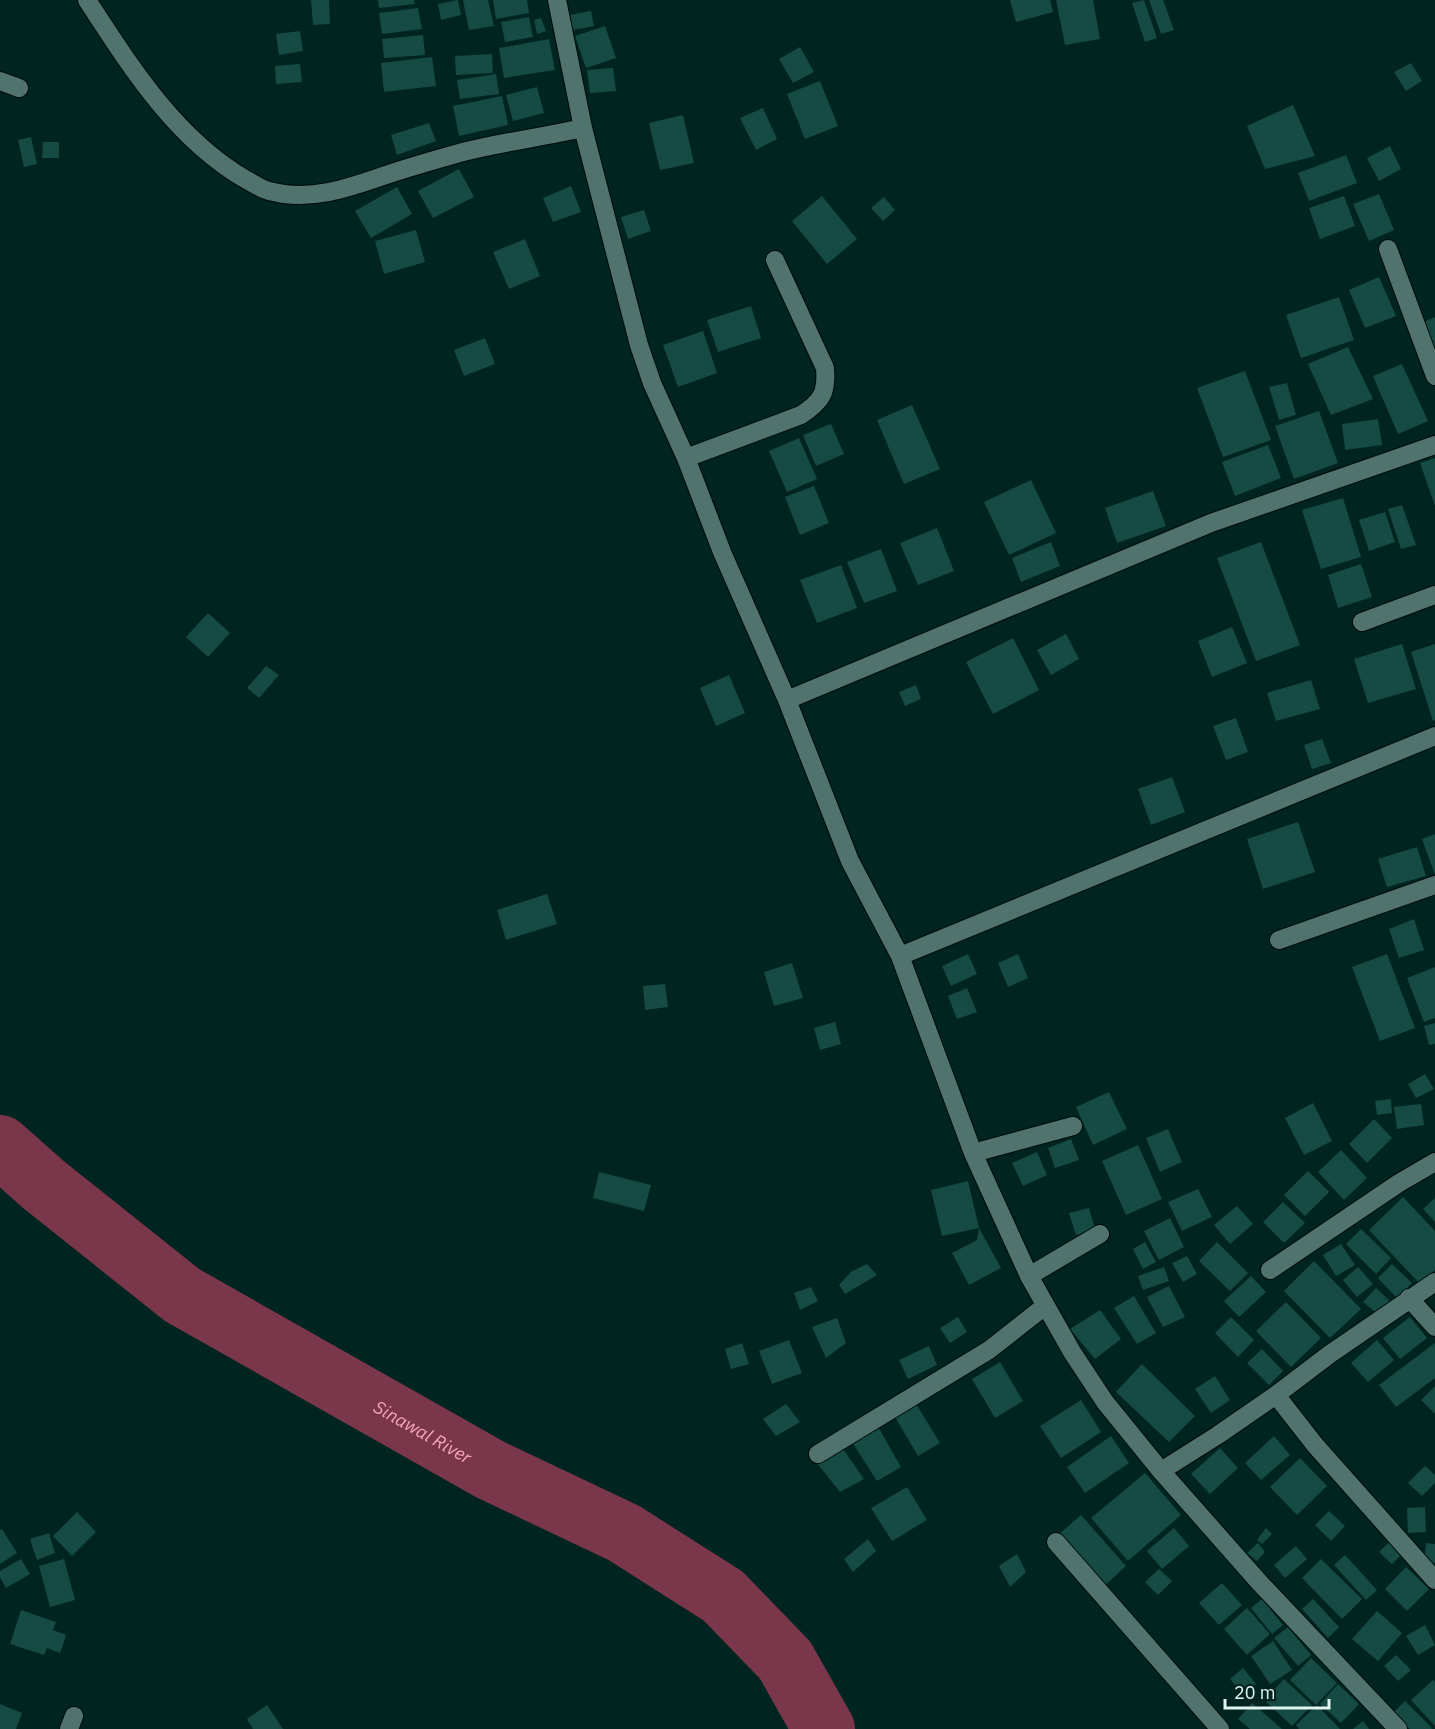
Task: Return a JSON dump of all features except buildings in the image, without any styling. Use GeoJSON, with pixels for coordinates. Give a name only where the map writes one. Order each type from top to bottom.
{"type":"FeatureCollection","features":[{"type":"Feature","properties":{"kind":"street"},"geometry":{"type":"LineString","coordinates":[[87,0],[155,99],[186,133],[229,169],[267,191],[294,196],[342,190],[428,161],[466,151],[583,128]]}},
{"type":"Feature","properties":{"kind":"street"},"geometry":{"type":"LineString","coordinates":[[559,0],[583,128],[639,345],[722,552],[787,700],[850,861],[900,956],[972,1153],[1029,1276],[1105,1402],[1161,1471],[1259,1582],[1398,1729]]}},
{"type":"Feature","properties":{"kind":"street"},"geometry":{"type":"LineString","coordinates":[[0,81],[19,88]]}},
{"type":"Feature","properties":{"kind":"street"},"geometry":{"type":"LineString","coordinates":[[1388,249],[1435,376]]}},
{"type":"Feature","properties":{"kind":"street"},"geometry":{"type":"LineString","coordinates":[[686,458],[801,415],[813,407],[822,396],[826,383],[825,368],[775,260]]}},
{"type":"Feature","properties":{"kind":"street"},"geometry":{"type":"LineString","coordinates":[[787,700],[1211,523],[1435,445]]}},
{"type":"Feature","properties":{"kind":"street"},"geometry":{"type":"LineString","coordinates":[[1362,622],[1435,595]]}},
{"type":"Feature","properties":{"kind":"street"},"geometry":{"type":"LineString","coordinates":[[900,956],[1435,736]]}},
{"type":"Feature","properties":{"kind":"street"},"geometry":{"type":"LineString","coordinates":[[1280,940],[1435,885]]}},
{"type":"Feature","properties":{"kind":"street"},"geometry":{"type":"LineString","coordinates":[[972,1153],[1073,1126]]}},
{"type":"Feature","properties":{"kind":"street"},"geometry":{"type":"LineString","coordinates":[[1270,1270],[1435,1162]]}},
{"type":"Feature","properties":{"kind":"street"},"geometry":{"type":"LineString","coordinates":[[1029,1276],[1100,1234]]}},
{"type":"Feature","properties":{"kind":"street"},"geometry":{"type":"LineString","coordinates":[[1161,1471],[1276,1395],[1330,1354],[1435,1282]]}},
{"type":"Feature","properties":{"kind":"street"},"geometry":{"type":"LineString","coordinates":[[1409,1298],[1435,1327]]}},
{"type":"Feature","properties":{"kind":"street"},"geometry":{"type":"LineString","coordinates":[[818,1454],[988,1350],[1045,1306]]}},
{"type":"Feature","properties":{"kind":"street"},"geometry":{"type":"LineString","coordinates":[[1276,1395],[1316,1445],[1435,1580]]}},
{"type":"Feature","properties":{"kind":"street"},"geometry":{"type":"LineString","coordinates":[[1056,1542],[1220,1729]]}},
{"type":"Feature","properties":{"kind":"waterway","name":"Sinawal River"},"geometry":{"type":"LineString","coordinates":[[0,1146],[44,1185],[182,1295],[491,1470],[624,1533],[723,1596],[785,1660],[824,1729]]}}]}
